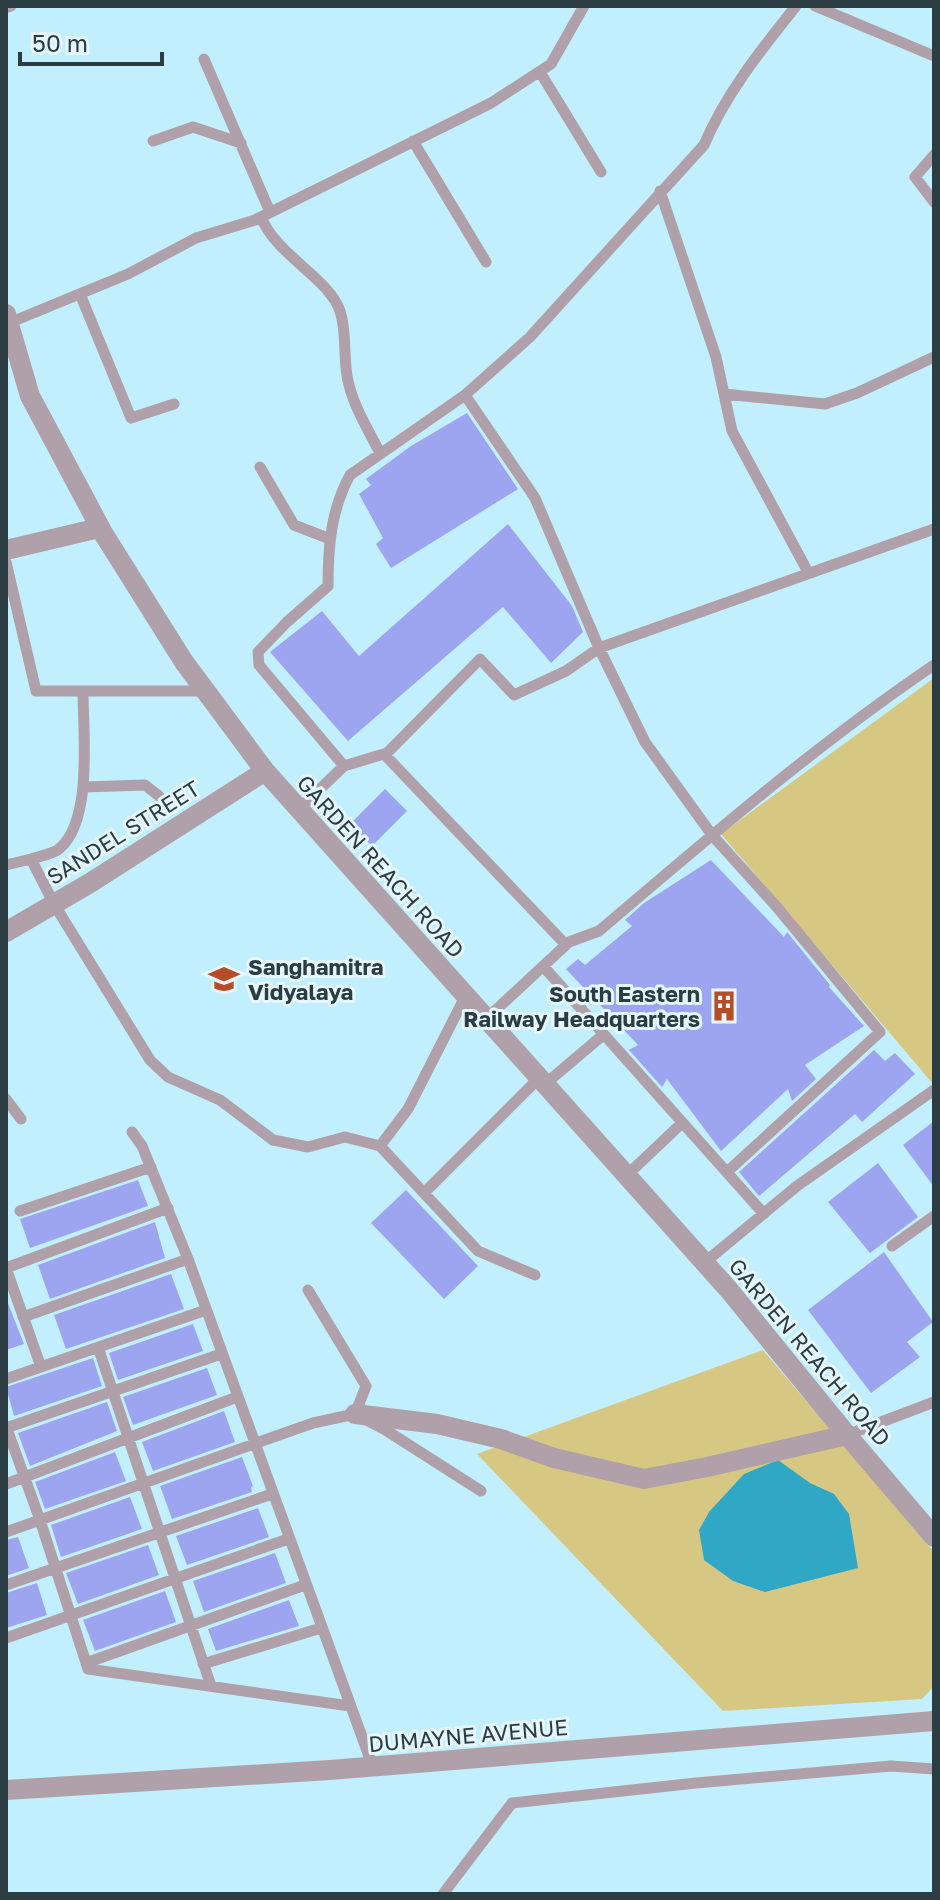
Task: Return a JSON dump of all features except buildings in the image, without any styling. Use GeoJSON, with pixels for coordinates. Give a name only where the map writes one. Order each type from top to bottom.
{"type":"FeatureCollection","features":[{"type":"Feature","properties":{"kind":"street","name":"GARDEN REACH ROAD"},"geometry":{"type":"LineString","coordinates":[[7,318],[13,366],[99,528],[184,662],[265,771],[704,1263],[934,1537]]}},
{"type":"Feature","properties":{"kind":"street"},"geometry":{"type":"LineString","coordinates":[[6,550],[99,528]]}},
{"type":"Feature","properties":{"kind":"street","name":"SANDEL STREET"},"geometry":{"type":"LineString","coordinates":[[6,932],[265,771]]}},
{"type":"Feature","properties":{"kind":"street"},"geometry":{"type":"LineString","coordinates":[[355,1414],[437,1424],[501,1439],[554,1458],[644,1479],[847,1435]]}},
{"type":"Feature","properties":{"kind":"street","name":"DUMAYNE AVENUE"},"geometry":{"type":"LineString","coordinates":[[6,1790],[373,1767],[930,1719]]}},
{"type":"Feature","properties":{"kind":"lane"},"geometry":{"type":"LineString","coordinates":[[7,318],[80,294],[128,274],[196,238],[266,214],[491,103],[551,64],[584,6]]}},
{"type":"Feature","properties":{"kind":"lane"},"geometry":{"type":"LineString","coordinates":[[344,766],[268,677],[259,665],[258,652],[328,586],[330,539],[340,494],[350,475],[465,395],[530,337],[704,145],[717,115],[753,60],[796,6]]}},
{"type":"Feature","properties":{"kind":"lane"},"geometry":{"type":"LineString","coordinates":[[815,6],[934,56]]}},
{"type":"Feature","properties":{"kind":"lane"},"geometry":{"type":"LineString","coordinates":[[204,59],[241,143],[266,214],[285,253],[326,290],[340,310],[348,384],[360,416],[380,453]]}},
{"type":"Feature","properties":{"kind":"lane"},"geometry":{"type":"LineString","coordinates":[[540,72],[601,172]]}},
{"type":"Feature","properties":{"kind":"lane"},"geometry":{"type":"LineString","coordinates":[[153,141],[193,127],[241,143]]}},
{"type":"Feature","properties":{"kind":"lane"},"geometry":{"type":"LineString","coordinates":[[413,141],[486,262]]}},
{"type":"Feature","properties":{"kind":"lane"},"geometry":{"type":"LineString","coordinates":[[934,155],[915,177],[934,202]]}},
{"type":"Feature","properties":{"kind":"lane"},"geometry":{"type":"LineString","coordinates":[[660,191],[716,357],[732,431],[808,572]]}},
{"type":"Feature","properties":{"kind":"lane"},"geometry":{"type":"LineString","coordinates":[[80,294],[131,418],[174,404]]}},
{"type":"Feature","properties":{"kind":"lane"},"geometry":{"type":"LineString","coordinates":[[724,394],[780,402],[825,404],[857,393],[934,357]]}},
{"type":"Feature","properties":{"kind":"lane"},"geometry":{"type":"LineString","coordinates":[[465,395],[535,498],[599,648],[645,742],[712,835],[776,906],[880,1032],[727,1172]]}},
{"type":"Feature","properties":{"kind":"lane"},"geometry":{"type":"LineString","coordinates":[[260,467],[294,525],[330,539]]}},
{"type":"Feature","properties":{"kind":"lane"},"geometry":{"type":"LineString","coordinates":[[299,809],[344,766],[384,754],[480,659],[514,695],[566,671],[599,648],[934,529]]}},
{"type":"Feature","properties":{"kind":"lane"},"geometry":{"type":"LineString","coordinates":[[6,562],[36,691],[205,691]]}},
{"type":"Feature","properties":{"kind":"lane"},"geometry":{"type":"LineString","coordinates":[[485,1020],[566,945],[599,931],[712,835],[881,701],[934,665]]}},
{"type":"Feature","properties":{"kind":"lane"},"geometry":{"type":"LineString","coordinates":[[6,865],[60,849],[72,832],[84,787],[83,691]]}},
{"type":"Feature","properties":{"kind":"lane"},"geometry":{"type":"LineString","coordinates":[[384,754],[566,945]]}},
{"type":"Feature","properties":{"kind":"lane"},"geometry":{"type":"LineString","coordinates":[[84,787],[145,785],[159,796]]}},
{"type":"Feature","properties":{"kind":"lane"},"geometry":{"type":"LineString","coordinates":[[31,859],[54,904],[150,1060],[168,1077],[220,1100],[273,1140],[308,1147],[345,1137],[380,1146],[478,1251],[535,1275]]}},
{"type":"Feature","properties":{"kind":"lane"},"geometry":{"type":"LineString","coordinates":[[543,966],[764,1214]]}},
{"type":"Feature","properties":{"kind":"lane"},"geometry":{"type":"LineString","coordinates":[[380,1146],[408,1109],[465,997]]}},
{"type":"Feature","properties":{"kind":"lane"},"geometry":{"type":"LineString","coordinates":[[424,1193],[541,1082],[603,1035]]}},
{"type":"Feature","properties":{"kind":"lane"},"geometry":{"type":"LineString","coordinates":[[704,1263],[797,1186],[934,1090]]}},
{"type":"Feature","properties":{"kind":"lane"},"geometry":{"type":"LineString","coordinates":[[6,1099],[21,1119]]}},
{"type":"Feature","properties":{"kind":"lane"},"geometry":{"type":"LineString","coordinates":[[626,1176],[682,1123]]}},
{"type":"Feature","properties":{"kind":"lane"},"geometry":{"type":"LineString","coordinates":[[132,1132],[142,1146],[188,1259],[373,1767]]}},
{"type":"Feature","properties":{"kind":"lane"},"geometry":{"type":"LineString","coordinates":[[20,1211],[151,1167]]}},
{"type":"Feature","properties":{"kind":"lane"},"geometry":{"type":"LineString","coordinates":[[41,1367],[6,1268],[168,1208]]}},
{"type":"Feature","properties":{"kind":"lane"},"geometry":{"type":"LineString","coordinates":[[892,1246],[934,1216]]}},
{"type":"Feature","properties":{"kind":"lane"},"geometry":{"type":"LineString","coordinates":[[23,1317],[188,1259]]}},
{"type":"Feature","properties":{"kind":"lane"},"geometry":{"type":"LineString","coordinates":[[308,1290],[366,1386],[355,1414]]}},
{"type":"Feature","properties":{"kind":"lane"},"geometry":{"type":"LineString","coordinates":[[6,1379],[206,1310]]}},
{"type":"Feature","properties":{"kind":"lane"},"geometry":{"type":"LineString","coordinates":[[98,1347],[211,1686]]}},
{"type":"Feature","properties":{"kind":"lane"},"geometry":{"type":"LineString","coordinates":[[221,1354],[6,1427],[88,1669],[350,1706]]}},
{"type":"Feature","properties":{"kind":"lane"},"geometry":{"type":"LineString","coordinates":[[6,1484],[237,1397]]}},
{"type":"Feature","properties":{"kind":"lane"},"geometry":{"type":"LineString","coordinates":[[847,1435],[934,1402]]}},
{"type":"Feature","properties":{"kind":"lane"},"geometry":{"type":"LineString","coordinates":[[6,1532],[253,1443],[313,1423],[355,1414],[481,1491]]}},
{"type":"Feature","properties":{"kind":"lane"},"geometry":{"type":"LineString","coordinates":[[6,1585],[272,1494]]}},
{"type":"Feature","properties":{"kind":"lane"},"geometry":{"type":"LineString","coordinates":[[6,1638],[288,1539]]}},
{"type":"Feature","properties":{"kind":"lane"},"geometry":{"type":"LineString","coordinates":[[86,1663],[305,1585]]}},
{"type":"Feature","properties":{"kind":"lane"},"geometry":{"type":"LineString","coordinates":[[203,1664],[321,1628]]}},
{"type":"Feature","properties":{"kind":"lane"},"geometry":{"type":"LineString","coordinates":[[443,1894],[512,1803],[876,1767],[934,1769]]}},
{"type":"Feature","properties":{"kind":"shaded area"},"geometry":{"type":"Polygon","coordinates":[[[934,678],[934,1083],[933,1084],[721,834],[934,678]]]}},
{"type":"Feature","properties":{"kind":"shaded area"},"geometry":{"type":"Polygon","coordinates":[[[763,1350],[934,1552],[934,1686],[922,1699],[723,1711],[477,1454],[763,1350]]]}},
{"type":"Feature","properties":{"kind":"water"},"geometry":{"type":"Polygon","coordinates":[[[778,1460],[810,1483],[834,1494],[849,1514],[858,1568],[765,1592],[733,1581],[704,1560],[699,1530],[709,1512],[744,1474],[778,1460]]]}},
{"type":"Feature","properties":{"kind":"place","name":"Sanghamitra Vidyalaya"},"geometry":{"type":"Point","coordinates":[224,979]}},
{"type":"Feature","properties":{"kind":"place","name":"South Eastern Railway Headquarters"},"geometry":{"type":"Point","coordinates":[724,1006]}}]}
